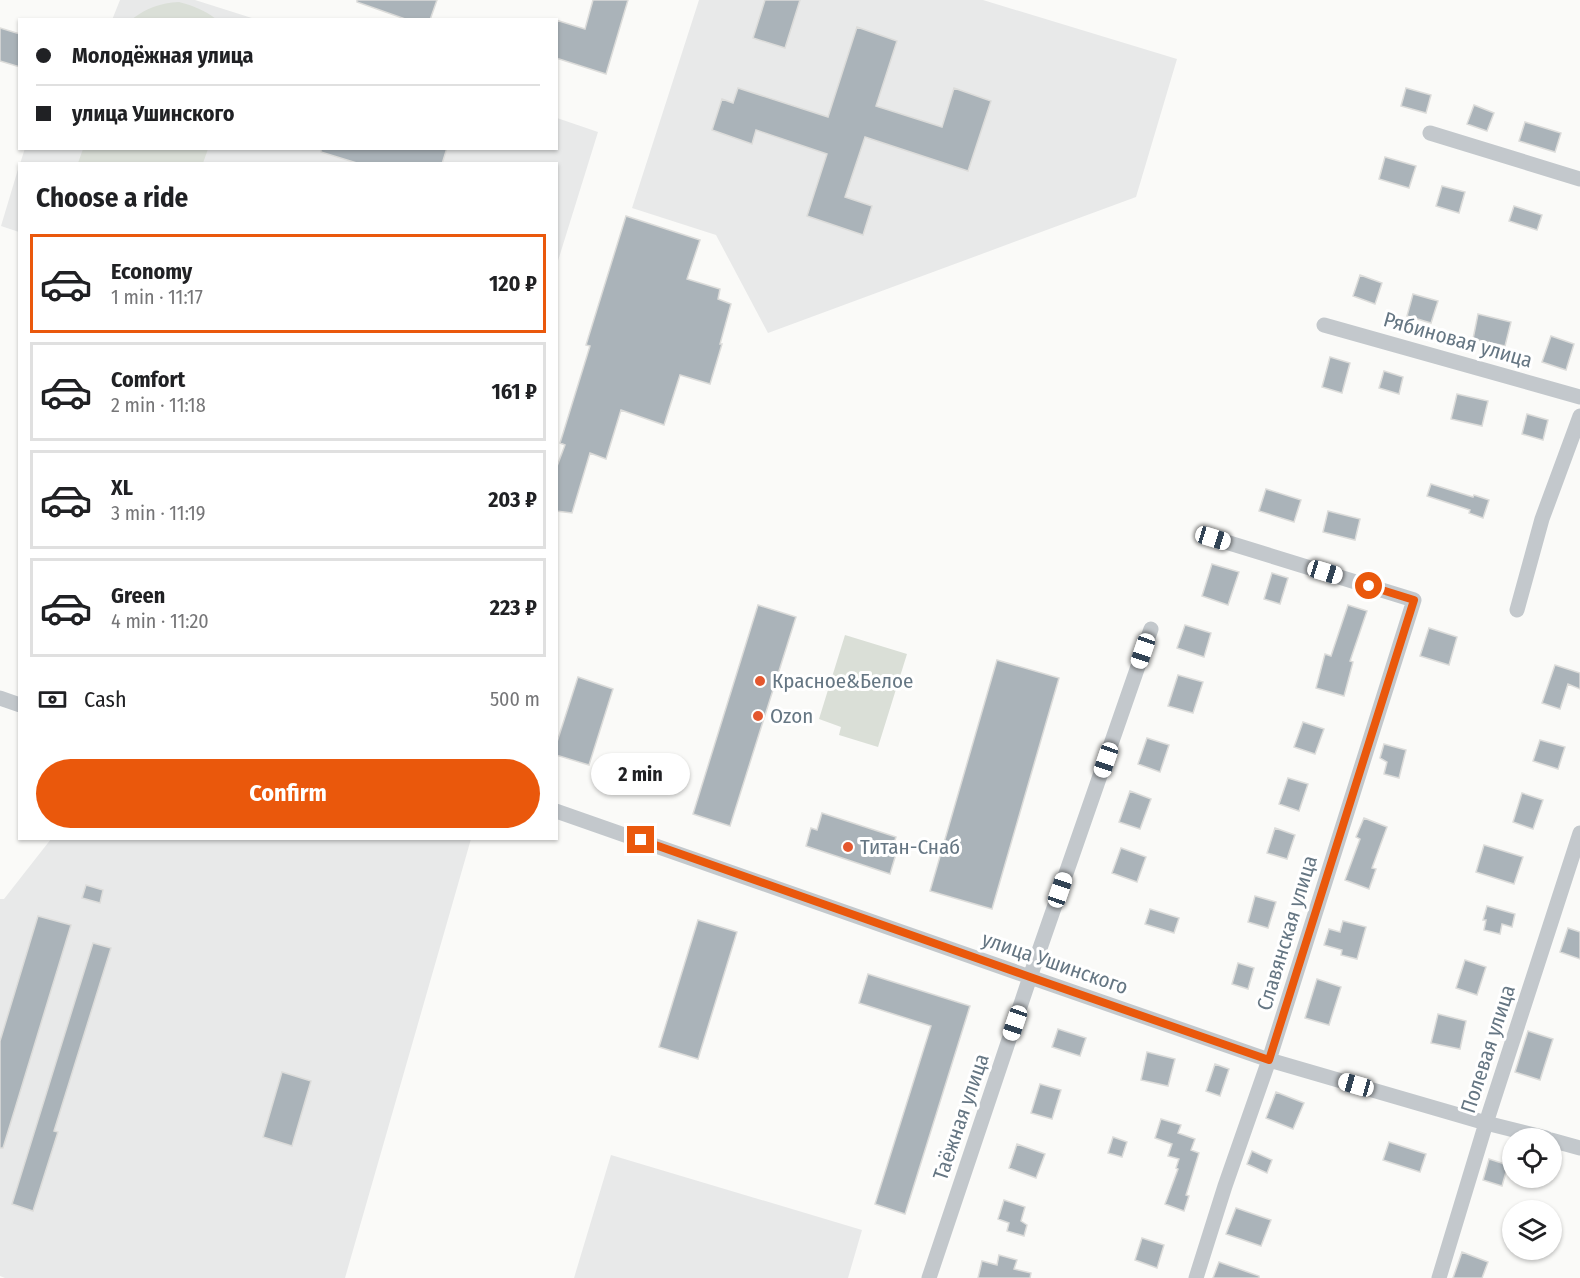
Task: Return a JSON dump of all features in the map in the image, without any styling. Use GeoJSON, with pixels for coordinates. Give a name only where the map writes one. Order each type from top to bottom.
{"type":"FeatureCollection","features":[{"type":"Feature","properties":{"kind":"street"},"geometry":{"type":"LineString","coordinates":[[1430,133],[1580,179]]}},
{"type":"Feature","properties":{"kind":"street","name":"Рябиновая улица"},"geometry":{"type":"LineString","coordinates":[[1324,324],[1580,396]]}},
{"type":"Feature","properties":{"kind":"street"},"geometry":{"type":"LineString","coordinates":[[1516,610],[1542,519],[1580,416]]}},
{"type":"Feature","properties":{"kind":"street","name":"Славянская улица"},"geometry":{"type":"LineString","coordinates":[[1196,1278],[1269,1060],[1414,600],[1213,538]]}},
{"type":"Feature","properties":{"kind":"street","name":"Таёжная улица"},"geometry":{"type":"LineString","coordinates":[[929,1278],[1030,977],[1151,629]]}},
{"type":"Feature","properties":{"kind":"street"},"geometry":{"type":"LineString","coordinates":[[0,699],[18,704]]}},
{"type":"Feature","properties":{"kind":"street","name":"улица Ушинского"},"geometry":{"type":"LineString","coordinates":[[558,812],[1269,1060],[1506,1128]]}},
{"type":"Feature","properties":{"kind":"street","name":"Полевая улица"},"geometry":{"type":"LineString","coordinates":[[1439,1278],[1486,1123],[1580,833]]}},
{"type":"Feature","properties":{"kind":"street"},"geometry":{"type":"LineString","coordinates":[[1562,1143],[1580,1148]]}},
{"type":"Feature","properties":{"kind":"shaded area"},"geometry":{"type":"Polygon","coordinates":[[[120,0],[195,0],[252,18],[113,18],[120,0]]]}},
{"type":"Feature","properties":{"kind":"shaded area"},"geometry":{"type":"Polygon","coordinates":[[[699,0],[983,0],[1177,59],[1136,197],[768,333],[716,235],[632,208],[699,0]]]}},
{"type":"Feature","properties":{"kind":"shaded area"},"geometry":{"type":"Polygon","coordinates":[[[179,2],[199,9],[214,18],[134,18],[154,7],[179,2]]]}},
{"type":"Feature","properties":{"kind":"shaded area"},"geometry":{"type":"Polygon","coordinates":[[[558,118],[598,132],[558,261],[558,162],[21,162],[24,150],[558,150],[558,118]]]}},
{"type":"Feature","properties":{"kind":"shaded area"},"geometry":{"type":"Polygon","coordinates":[[[82,150],[208,150],[203,162],[78,162],[82,150]]]}},
{"type":"Feature","properties":{"kind":"shaded area"},"geometry":{"type":"Polygon","coordinates":[[[18,169],[18,232],[1,226],[18,169]]]}},
{"type":"Feature","properties":{"kind":"shaded area"},"geometry":{"type":"Polygon","coordinates":[[[845,635],[907,654],[878,747],[839,735],[841,727],[819,719],[845,635]]]}},
{"type":"Feature","properties":{"kind":"shaded area"},"geometry":{"type":"Polygon","coordinates":[[[50,840],[471,840],[345,1278],[5,1278],[0,1276],[0,899],[4,899],[50,840]]]}},
{"type":"Feature","properties":{"kind":"shaded area"},"geometry":{"type":"Polygon","coordinates":[[[611,1155],[862,1230],[848,1278],[574,1278],[611,1155]]]}},
{"type":"Feature","properties":{"kind":"building"},"geometry":{"type":"Polygon","coordinates":[[[357,0],[437,0],[431,18],[402,18],[357,2],[357,0]]]}},
{"type":"Feature","properties":{"kind":"building"},"geometry":{"type":"Polygon","coordinates":[[[593,0],[628,0],[606,74],[558,59],[558,21],[585,29],[593,0]]]}},
{"type":"Feature","properties":{"kind":"building"},"geometry":{"type":"Polygon","coordinates":[[[765,0],[800,0],[785,48],[753,38],[765,0]]]}},
{"type":"Feature","properties":{"kind":"building"},"geometry":{"type":"Polygon","coordinates":[[[857,27],[897,41],[876,106],[942,127],[954,88],[991,101],[968,171],[865,137],[845,197],[872,206],[863,235],[807,216],[827,154],[756,130],[752,144],[712,130],[722,99],[733,103],[738,88],[828,117],[857,27]]]}},
{"type":"Feature","properties":{"kind":"building"},"geometry":{"type":"Polygon","coordinates":[[[0,28],[18,33],[18,66],[0,61],[0,28]]]}},
{"type":"Feature","properties":{"kind":"building"},"geometry":{"type":"Polygon","coordinates":[[[1406,88],[1431,95],[1426,113],[1401,106],[1406,88]]]}},
{"type":"Feature","properties":{"kind":"building"},"geometry":{"type":"Polygon","coordinates":[[[1474,105],[1494,113],[1487,131],[1467,124],[1474,105]]]}},
{"type":"Feature","properties":{"kind":"building"},"geometry":{"type":"Polygon","coordinates":[[[1525,122],[1561,133],[1555,152],[1519,141],[1525,122]]]}},
{"type":"Feature","properties":{"kind":"building"},"geometry":{"type":"Polygon","coordinates":[[[321,150],[446,150],[443,162],[354,162],[321,152],[321,150]]]}},
{"type":"Feature","properties":{"kind":"building"},"geometry":{"type":"Polygon","coordinates":[[[1385,157],[1416,166],[1409,188],[1379,179],[1385,157]]]}},
{"type":"Feature","properties":{"kind":"building"},"geometry":{"type":"Polygon","coordinates":[[[1442,186],[1465,192],[1459,213],[1436,206],[1442,186]]]}},
{"type":"Feature","properties":{"kind":"building"},"geometry":{"type":"Polygon","coordinates":[[[1514,206],[1542,215],[1537,230],[1509,221],[1514,206]]]}},
{"type":"Feature","properties":{"kind":"building"},"geometry":{"type":"Polygon","coordinates":[[[626,216],[700,240],[687,279],[720,289],[718,299],[731,304],[710,384],[680,375],[664,425],[621,410],[606,459],[590,453],[572,513],[558,511],[558,464],[565,445],[560,443],[590,346],[586,345],[626,216]]]}},
{"type":"Feature","properties":{"kind":"building"},"geometry":{"type":"Polygon","coordinates":[[[1360,275],[1382,283],[1375,304],[1353,296],[1360,275]]]}},
{"type":"Feature","properties":{"kind":"building"},"geometry":{"type":"Polygon","coordinates":[[[1413,294],[1438,301],[1431,323],[1407,316],[1413,294]]]}},
{"type":"Feature","properties":{"kind":"building"},"geometry":{"type":"Polygon","coordinates":[[[1478,314],[1511,322],[1505,346],[1473,339],[1478,314]]]}},
{"type":"Feature","properties":{"kind":"building"},"geometry":{"type":"Polygon","coordinates":[[[1551,336],[1574,344],[1566,370],[1542,362],[1551,336]]]}},
{"type":"Feature","properties":{"kind":"building"},"geometry":{"type":"Polygon","coordinates":[[[1330,357],[1350,363],[1342,393],[1322,387],[1330,357]]]}},
{"type":"Feature","properties":{"kind":"building"},"geometry":{"type":"Polygon","coordinates":[[[1384,371],[1403,377],[1399,394],[1379,388],[1384,371]]]}},
{"type":"Feature","properties":{"kind":"building"},"geometry":{"type":"Polygon","coordinates":[[[1457,394],[1488,401],[1482,426],[1451,419],[1457,394]]]}},
{"type":"Feature","properties":{"kind":"building"},"geometry":{"type":"Polygon","coordinates":[[[1527,414],[1548,420],[1543,440],[1522,434],[1527,414]]]}},
{"type":"Feature","properties":{"kind":"building"},"geometry":{"type":"Polygon","coordinates":[[[1431,484],[1489,500],[1483,518],[1469,513],[1470,510],[1427,496],[1431,484]]]}},
{"type":"Feature","properties":{"kind":"building"},"geometry":{"type":"Polygon","coordinates":[[[1266,489],[1301,500],[1294,522],[1259,511],[1266,489]]]}},
{"type":"Feature","properties":{"kind":"building"},"geometry":{"type":"Polygon","coordinates":[[[1328,511],[1360,519],[1355,540],[1323,532],[1328,511]]]}},
{"type":"Feature","properties":{"kind":"building"},"geometry":{"type":"Polygon","coordinates":[[[1212,564],[1239,572],[1228,605],[1202,596],[1212,564]]]}},
{"type":"Feature","properties":{"kind":"building"},"geometry":{"type":"Polygon","coordinates":[[[1272,573],[1288,578],[1280,604],[1264,599],[1272,573]]]}},
{"type":"Feature","properties":{"kind":"building"},"geometry":{"type":"Polygon","coordinates":[[[758,605],[796,617],[730,826],[693,814],[758,605]]]}},
{"type":"Feature","properties":{"kind":"building"},"geometry":{"type":"Polygon","coordinates":[[[1348,605],[1367,611],[1350,661],[1353,662],[1344,696],[1316,688],[1325,654],[1331,656],[1348,605]]]}},
{"type":"Feature","properties":{"kind":"building"},"geometry":{"type":"Polygon","coordinates":[[[1185,625],[1211,633],[1204,657],[1177,648],[1185,625]]]}},
{"type":"Feature","properties":{"kind":"building"},"geometry":{"type":"Polygon","coordinates":[[[1429,628],[1457,637],[1449,665],[1420,656],[1429,628]]]}},
{"type":"Feature","properties":{"kind":"building"},"geometry":{"type":"Polygon","coordinates":[[[997,660],[1059,678],[992,909],[930,891],[997,660]]]}},
{"type":"Feature","properties":{"kind":"building"},"geometry":{"type":"Polygon","coordinates":[[[1555,665],[1580,673],[1580,689],[1568,684],[1560,709],[1542,703],[1555,665]]]}},
{"type":"Feature","properties":{"kind":"building"},"geometry":{"type":"Polygon","coordinates":[[[1178,675],[1203,682],[1193,713],[1168,706],[1178,675]]]}},
{"type":"Feature","properties":{"kind":"building"},"geometry":{"type":"Polygon","coordinates":[[[578,677],[613,689],[589,765],[558,756],[558,739],[578,677]]]}},
{"type":"Feature","properties":{"kind":"building"},"geometry":{"type":"Polygon","coordinates":[[[1303,722],[1324,729],[1315,754],[1294,747],[1303,722]]]}},
{"type":"Feature","properties":{"kind":"building"},"geometry":{"type":"Polygon","coordinates":[[[1147,738],[1169,745],[1160,772],[1138,764],[1147,738]]]}},
{"type":"Feature","properties":{"kind":"building"},"geometry":{"type":"Polygon","coordinates":[[[1540,740],[1565,747],[1558,769],[1533,761],[1540,740]]]}},
{"type":"Feature","properties":{"kind":"building"},"geometry":{"type":"Polygon","coordinates":[[[1384,744],[1406,750],[1399,778],[1384,774],[1387,762],[1380,758],[1384,744]]]}},
{"type":"Feature","properties":{"kind":"building"},"geometry":{"type":"Polygon","coordinates":[[[1288,778],[1308,784],[1299,811],[1279,804],[1288,778]]]}},
{"type":"Feature","properties":{"kind":"building"},"geometry":{"type":"Polygon","coordinates":[[[1130,791],[1151,799],[1140,829],[1119,822],[1130,791]]]}},
{"type":"Feature","properties":{"kind":"building"},"geometry":{"type":"Polygon","coordinates":[[[1522,793],[1543,800],[1533,829],[1513,822],[1522,793]]]}},
{"type":"Feature","properties":{"kind":"building"},"geometry":{"type":"Polygon","coordinates":[[[822,813],[896,837],[891,853],[896,854],[890,874],[806,846],[811,828],[817,830],[822,813]]]}},
{"type":"Feature","properties":{"kind":"building"},"geometry":{"type":"Polygon","coordinates":[[[1364,818],[1387,827],[1372,868],[1376,869],[1369,889],[1345,880],[1360,839],[1356,837],[1364,818]]]}},
{"type":"Feature","properties":{"kind":"building"},"geometry":{"type":"Polygon","coordinates":[[[1275,828],[1295,835],[1287,859],[1267,853],[1275,828]]]}},
{"type":"Feature","properties":{"kind":"building"},"geometry":{"type":"Polygon","coordinates":[[[1484,845],[1523,857],[1514,884],[1476,872],[1484,845]]]}},
{"type":"Feature","properties":{"kind":"building"},"geometry":{"type":"Polygon","coordinates":[[[1121,848],[1146,857],[1137,882],[1112,873],[1121,848]]]}},
{"type":"Feature","properties":{"kind":"building"},"geometry":{"type":"Polygon","coordinates":[[[86,885],[103,890],[100,903],[82,898],[86,885]]]}},
{"type":"Feature","properties":{"kind":"building"},"geometry":{"type":"Polygon","coordinates":[[[1255,896],[1276,902],[1268,928],[1248,922],[1255,896]]]}},
{"type":"Feature","properties":{"kind":"building"},"geometry":{"type":"Polygon","coordinates":[[[1487,906],[1515,914],[1512,927],[1502,924],[1500,934],[1484,930],[1486,920],[1483,920],[1487,906]]]}},
{"type":"Feature","properties":{"kind":"building"},"geometry":{"type":"Polygon","coordinates":[[[1150,909],[1179,918],[1174,933],[1145,924],[1150,909]]]}},
{"type":"Feature","properties":{"kind":"building"},"geometry":{"type":"Polygon","coordinates":[[[38,916],[71,925],[3,1148],[0,1148],[0,1041],[38,916]]]}},
{"type":"Feature","properties":{"kind":"building"},"geometry":{"type":"Polygon","coordinates":[[[698,920],[737,932],[698,1059],[659,1047],[698,920]]]}},
{"type":"Feature","properties":{"kind":"building"},"geometry":{"type":"Polygon","coordinates":[[[1343,921],[1366,927],[1357,959],[1341,955],[1342,950],[1324,945],[1329,929],[1340,932],[1343,921]]]}},
{"type":"Feature","properties":{"kind":"building"},"geometry":{"type":"Polygon","coordinates":[[[1568,928],[1580,932],[1580,959],[1560,952],[1568,928]]]}},
{"type":"Feature","properties":{"kind":"building"},"geometry":{"type":"Polygon","coordinates":[[[93,943],[111,948],[54,1131],[58,1132],[33,1211],[12,1204],[93,943]]]}},
{"type":"Feature","properties":{"kind":"building"},"geometry":{"type":"Polygon","coordinates":[[[1465,960],[1486,967],[1477,995],[1456,988],[1465,960]]]}},
{"type":"Feature","properties":{"kind":"building"},"geometry":{"type":"Polygon","coordinates":[[[1238,963],[1254,968],[1248,989],[1232,984],[1238,963]]]}},
{"type":"Feature","properties":{"kind":"building"},"geometry":{"type":"Polygon","coordinates":[[[868,974],[970,1006],[905,1214],[875,1204],[931,1026],[859,1003],[868,974]]]}},
{"type":"Feature","properties":{"kind":"building"},"geometry":{"type":"Polygon","coordinates":[[[1317,979],[1341,987],[1329,1025],[1305,1018],[1317,979]]]}},
{"type":"Feature","properties":{"kind":"building"},"geometry":{"type":"Polygon","coordinates":[[[1438,1014],[1466,1021],[1460,1049],[1431,1043],[1438,1014]]]}},
{"type":"Feature","properties":{"kind":"building"},"geometry":{"type":"Polygon","coordinates":[[[1058,1029],[1086,1038],[1080,1056],[1052,1047],[1058,1029]]]}},
{"type":"Feature","properties":{"kind":"building"},"geometry":{"type":"Polygon","coordinates":[[[1528,1031],[1553,1039],[1540,1080],[1515,1072],[1528,1031]]]}},
{"type":"Feature","properties":{"kind":"building"},"geometry":{"type":"Polygon","coordinates":[[[1147,1052],[1175,1059],[1168,1086],[1141,1080],[1147,1052]]]}},
{"type":"Feature","properties":{"kind":"building"},"geometry":{"type":"Polygon","coordinates":[[[1215,1064],[1229,1069],[1220,1096],[1206,1091],[1215,1064]]]}},
{"type":"Feature","properties":{"kind":"building"},"geometry":{"type":"Polygon","coordinates":[[[282,1072],[311,1081],[292,1146],[263,1137],[282,1072]]]}},
{"type":"Feature","properties":{"kind":"building"},"geometry":{"type":"Polygon","coordinates":[[[1040,1084],[1061,1090],[1052,1119],[1031,1113],[1040,1084]]]}},
{"type":"Feature","properties":{"kind":"building"},"geometry":{"type":"Polygon","coordinates":[[[1276,1092],[1304,1103],[1293,1129],[1266,1118],[1276,1092]]]}},
{"type":"Feature","properties":{"kind":"building"},"geometry":{"type":"Polygon","coordinates":[[[1161,1119],[1181,1125],[1178,1133],[1195,1139],[1191,1150],[1199,1153],[1186,1195],[1189,1196],[1184,1211],[1165,1204],[1178,1169],[1176,1168],[1179,1159],[1168,1156],[1172,1144],[1155,1138],[1161,1119]]]}},
{"type":"Feature","properties":{"kind":"building"},"geometry":{"type":"Polygon","coordinates":[[[1113,1137],[1127,1142],[1122,1157],[1108,1153],[1113,1137]]]}},
{"type":"Feature","properties":{"kind":"building"},"geometry":{"type":"Polygon","coordinates":[[[1389,1142],[1426,1154],[1420,1172],[1383,1160],[1389,1142]]]}},
{"type":"Feature","properties":{"kind":"building"},"geometry":{"type":"Polygon","coordinates":[[[1017,1144],[1045,1154],[1036,1178],[1009,1168],[1017,1144]]]}},
{"type":"Feature","properties":{"kind":"building"},"geometry":{"type":"Polygon","coordinates":[[[1252,1151],[1272,1160],[1267,1173],[1247,1164],[1252,1151]]]}},
{"type":"Feature","properties":{"kind":"building"},"geometry":{"type":"Polygon","coordinates":[[[1489,1159],[1502,1163],[1502,1186],[1483,1180],[1489,1159]]]}},
{"type":"Feature","properties":{"kind":"building"},"geometry":{"type":"Polygon","coordinates":[[[1004,1200],[1025,1207],[1021,1221],[1027,1225],[1024,1236],[1007,1231],[1009,1223],[998,1219],[1004,1200]]]}},
{"type":"Feature","properties":{"kind":"building"},"geometry":{"type":"Polygon","coordinates":[[[1236,1208],[1271,1220],[1261,1246],[1226,1234],[1236,1208]]]}},
{"type":"Feature","properties":{"kind":"building"},"geometry":{"type":"Polygon","coordinates":[[[1142,1238],[1164,1245],[1157,1268],[1135,1260],[1142,1238]]]}},
{"type":"Feature","properties":{"kind":"building"},"geometry":{"type":"Polygon","coordinates":[[[1462,1252],[1488,1262],[1482,1278],[1453,1278],[1462,1252]]]}},
{"type":"Feature","properties":{"kind":"building"},"geometry":{"type":"Polygon","coordinates":[[[999,1255],[1017,1260],[1014,1269],[1031,1273],[1030,1278],[978,1278],[982,1261],[997,1265],[999,1255]]]}},
{"type":"Feature","properties":{"kind":"building"},"geometry":{"type":"Polygon","coordinates":[[[1219,1262],[1259,1276],[1259,1278],[1213,1278],[1219,1262]]]}},
{"type":"Feature","properties":{"kind":"place","name":"Красное&Белое"},"geometry":{"type":"Point","coordinates":[760,681]}},
{"type":"Feature","properties":{"kind":"place","name":"Ozon"},"geometry":{"type":"Point","coordinates":[758,716]}},
{"type":"Feature","properties":{"kind":"place","name":"Титан-Снаб"},"geometry":{"type":"Point","coordinates":[848,847]}},
{"type":"Feature","properties":{"kind":"route"},"geometry":{"type":"LineString","coordinates":[[641,840],[1269,1060],[1414,600],[1369,586]]}}]}
